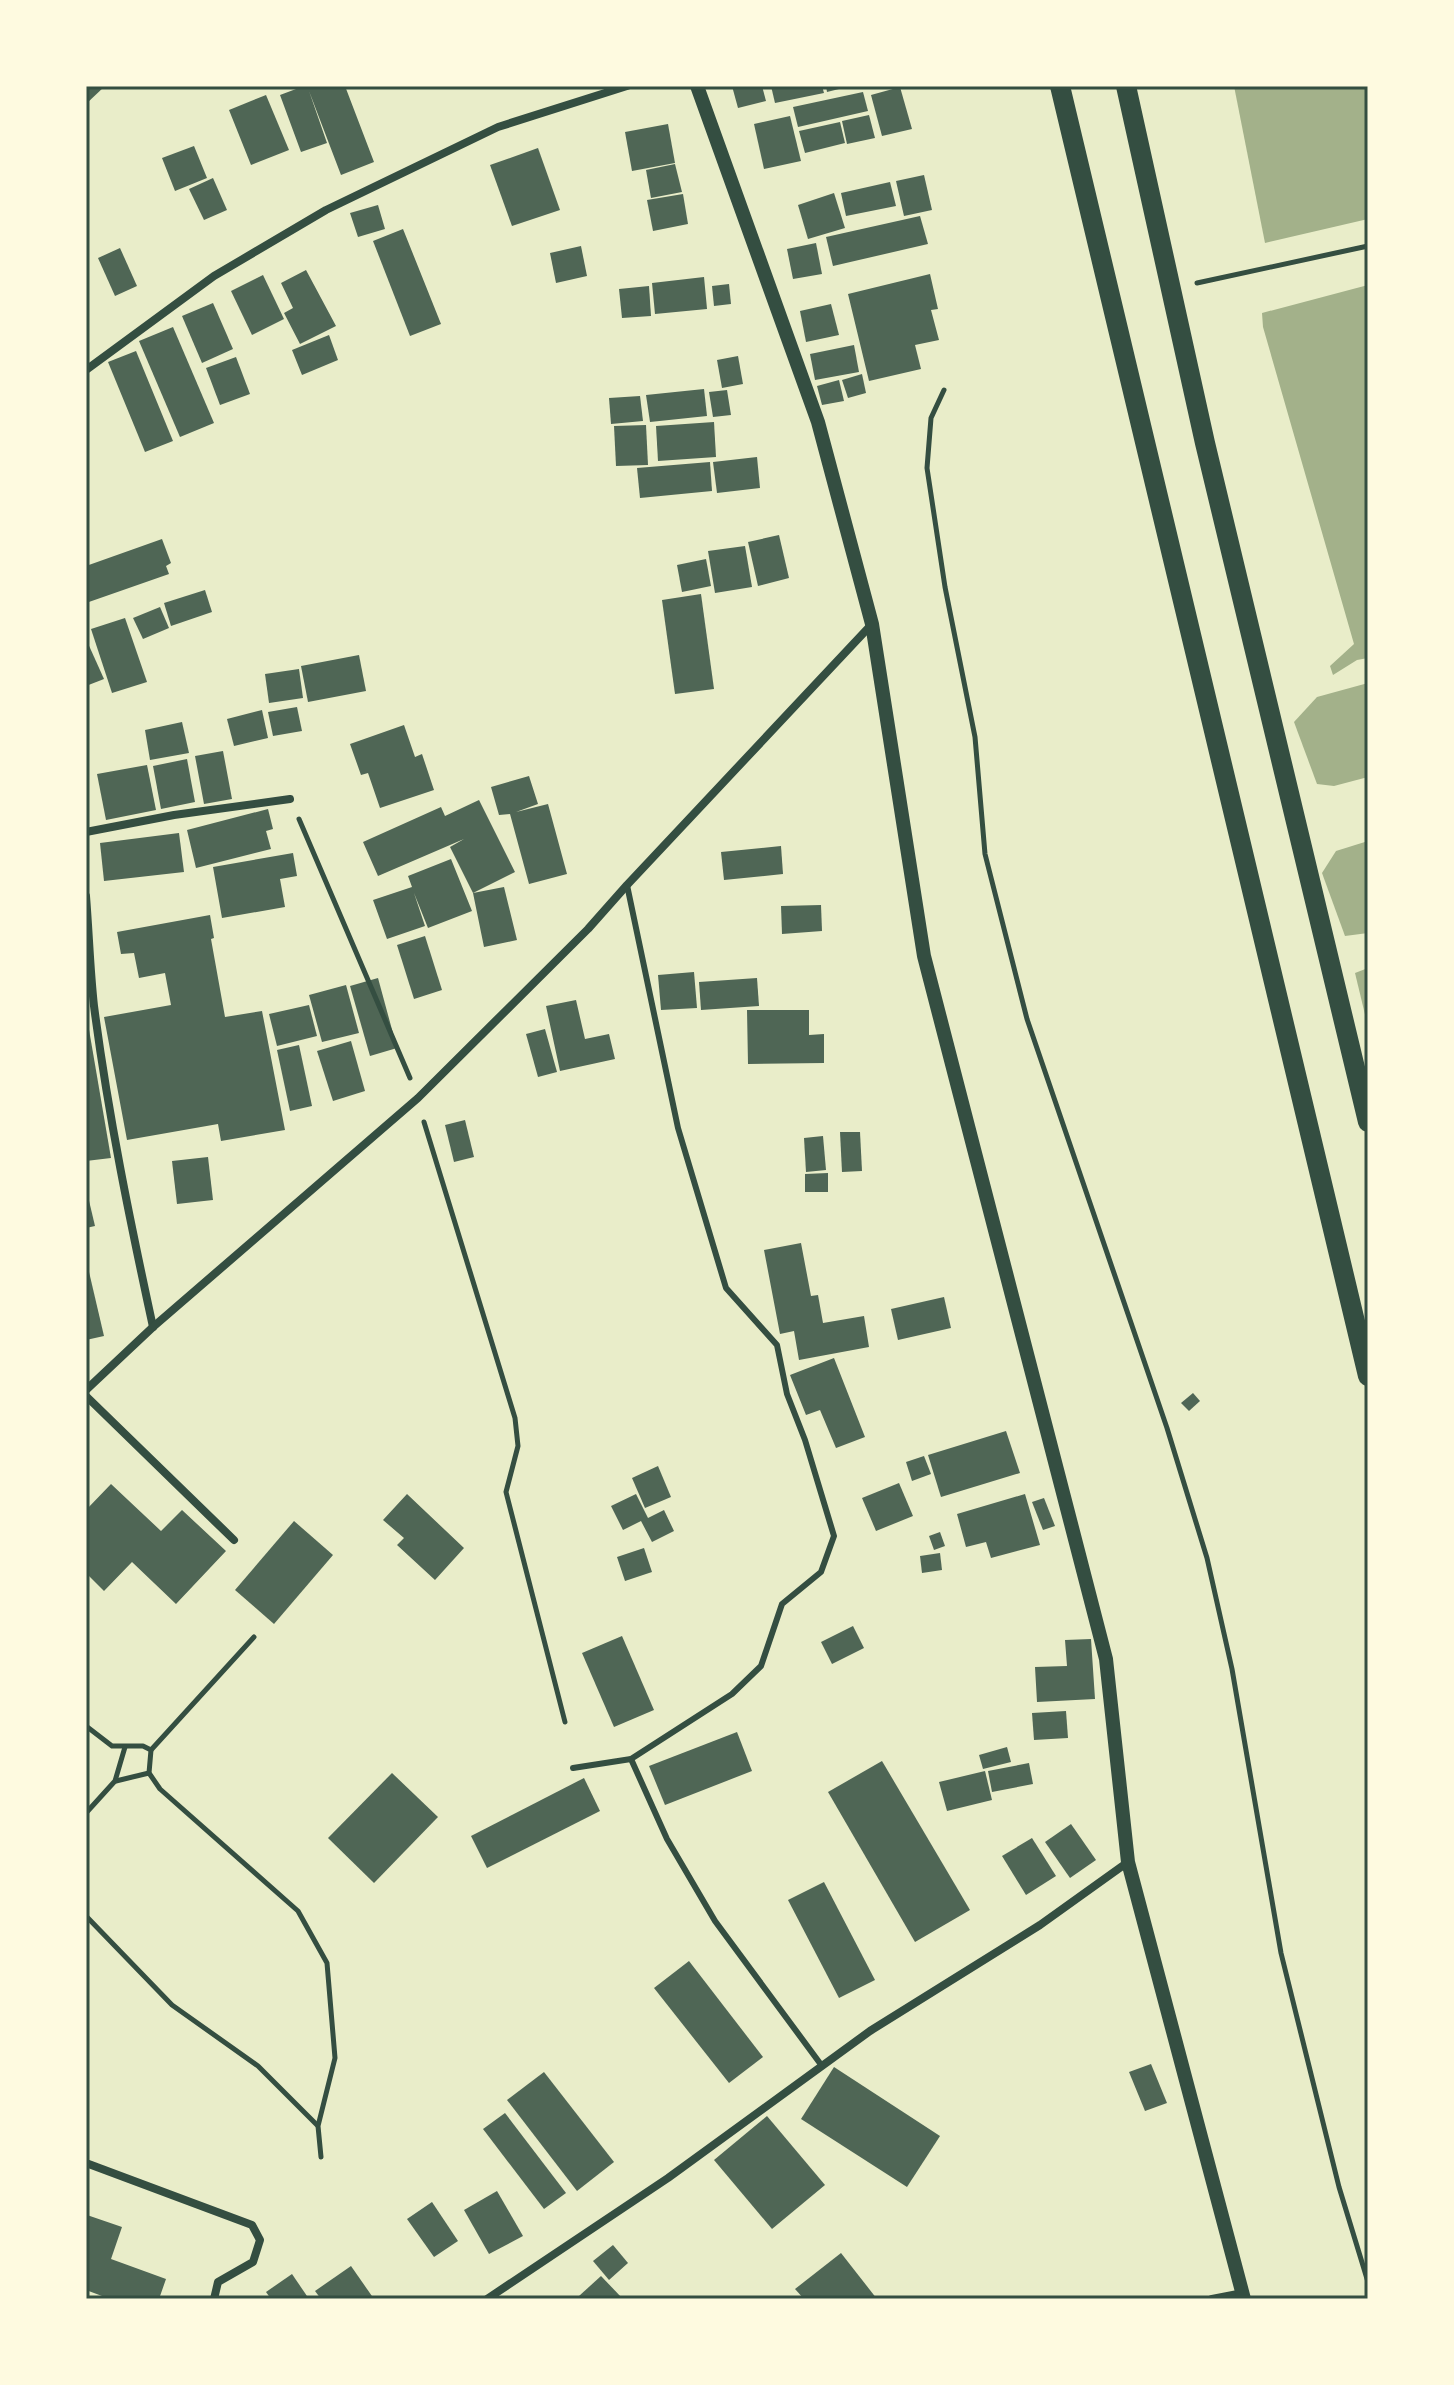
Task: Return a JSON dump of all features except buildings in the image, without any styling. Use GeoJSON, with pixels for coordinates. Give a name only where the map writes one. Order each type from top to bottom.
{"type":"FeatureCollection","features":[{"type":"Feature","properties":{"kind":"main road"},"geometry":{"type":"LineString","coordinates":[[1060,86],[1291,1043],[1368,1376]]}},
{"type":"Feature","properties":{"kind":"main road"},"geometry":{"type":"LineString","coordinates":[[1126,86],[1209,458],[1368,1122]]}},
{"type":"Feature","properties":{"kind":"street"},"geometry":{"type":"LineString","coordinates":[[86,370],[214,276],[326,210],[498,127],[627,86]]}},
{"type":"Feature","properties":{"kind":"street"},"geometry":{"type":"LineString","coordinates":[[697,86],[818,422],[872,624],[924,956],[1106,1659],[1128,1862],[1244,2296],[1212,2299]]}},
{"type":"Feature","properties":{"kind":"street"},"geometry":{"type":"LineString","coordinates":[[234,1540],[86,1393],[153,1327],[418,1098],[588,929],[872,624]]}},
{"type":"Feature","properties":{"kind":"street"},"geometry":{"type":"LineString","coordinates":[[86,832],[174,815],[290,799]]}},
{"type":"Feature","properties":{"kind":"street"},"geometry":{"type":"LineString","coordinates":[[86,896],[94,1004],[102,1058],[123,1187],[153,1327]]}},
{"type":"Feature","properties":{"kind":"street"},"geometry":{"type":"LineString","coordinates":[[487,2299],[668,2178],[870,2031],[1040,1925],[1128,1862]]}},
{"type":"Feature","properties":{"kind":"street"},"geometry":{"type":"LineString","coordinates":[[86,2163],[252,2225],[260,2240],[253,2262],[218,2282],[214,2299]]}},
{"type":"Feature","properties":{"kind":"lane"},"geometry":{"type":"LineString","coordinates":[[573,1768],[631,1759],[732,1694],[761,1666],[782,1604],[821,1572],[834,1536],[805,1440],[787,1394],[777,1345],[726,1288],[678,1128],[627,885]]}},
{"type":"Feature","properties":{"kind":"lane"},"geometry":{"type":"LineString","coordinates":[[631,1759],[667,1839],[715,1921],[822,2066]]}},
{"type":"Feature","properties":{"kind":"path"},"geometry":{"type":"LineString","coordinates":[[1172,289],[1368,246]]}},
{"type":"Feature","properties":{"kind":"path"},"geometry":{"type":"LineString","coordinates":[[944,390],[931,418],[927,468],[945,587],[975,737],[985,854],[1027,1019],[1167,1428],[1207,1558],[1232,1669],[1281,1953],[1339,2187],[1368,2282]]}},
{"type":"Feature","properties":{"kind":"path"},"geometry":{"type":"LineString","coordinates":[[290,799],[418,1098],[515,1418],[518,1446],[506,1492],[565,1722]]}},
{"type":"Feature","properties":{"kind":"path"},"geometry":{"type":"LineString","coordinates":[[254,1637],[151,1750],[149,1773],[160,1789],[298,1911],[327,1963],[335,2058],[318,2126],[321,2157]]}},
{"type":"Feature","properties":{"kind":"path"},"geometry":{"type":"LineString","coordinates":[[86,1726],[112,1746],[143,1746],[151,1750]]}},
{"type":"Feature","properties":{"kind":"path"},"geometry":{"type":"LineString","coordinates":[[86,1813],[115,1781],[125,1747]]}},
{"type":"Feature","properties":{"kind":"path"},"geometry":{"type":"LineString","coordinates":[[115,1781],[149,1773]]}},
{"type":"Feature","properties":{"kind":"path"},"geometry":{"type":"LineString","coordinates":[[86,1916],[172,2005],[258,2066],[318,2126]]}},
{"type":"Feature","properties":{"kind":"shaded area"},"geometry":{"type":"Polygon","coordinates":[[[1234,86],[1368,86],[1368,219],[1265,243],[1234,86]]]}},
{"type":"Feature","properties":{"kind":"shaded area"},"geometry":{"type":"Polygon","coordinates":[[[1368,285],[1368,658],[1357,660],[1333,675],[1330,666],[1354,644],[1263,327],[1262,313],[1368,285]]]}},
{"type":"Feature","properties":{"kind":"shaded area"},"geometry":{"type":"Polygon","coordinates":[[[1368,683],[1368,777],[1334,786],[1317,784],[1294,722],[1317,697],[1368,683]]]}},
{"type":"Feature","properties":{"kind":"shaded area"},"geometry":{"type":"Polygon","coordinates":[[[1368,841],[1368,933],[1345,936],[1322,873],[1336,851],[1368,841]]]}},
{"type":"Feature","properties":{"kind":"shaded area"},"geometry":{"type":"Polygon","coordinates":[[[1368,968],[1368,1027],[1355,973],[1368,968]]]}}]}
